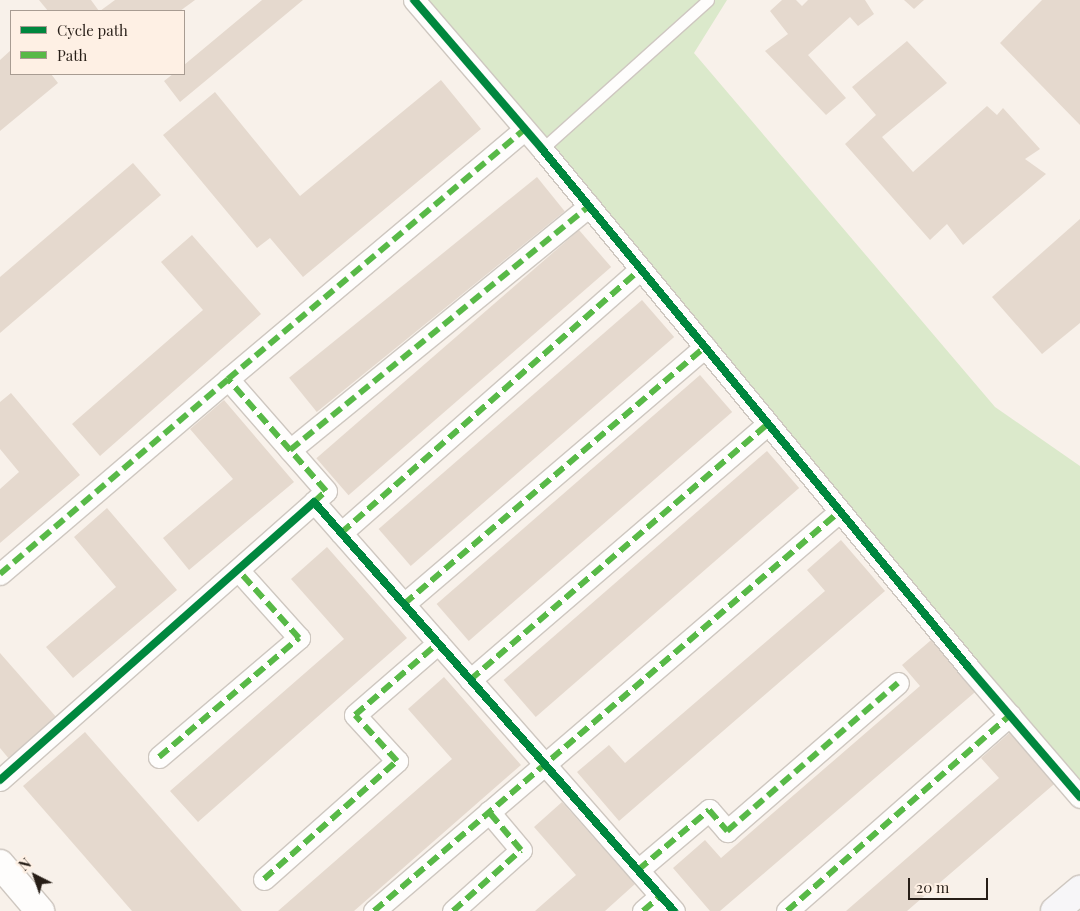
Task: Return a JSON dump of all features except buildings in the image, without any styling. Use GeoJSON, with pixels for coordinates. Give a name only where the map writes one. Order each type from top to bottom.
{"type":"FeatureCollection","features":[{"type":"Feature","properties":{"kind":"main road"},"geometry":{"type":"LineString","coordinates":[[1055,911],[1080,890]]}},
{"type":"Feature","properties":{"kind":"street"},"geometry":{"type":"LineString","coordinates":[[414,0],[542,149],[840,511],[1080,797]]}},
{"type":"Feature","properties":{"kind":"street"},"geometry":{"type":"LineString","coordinates":[[0,574],[524,130]]}},
{"type":"Feature","properties":{"kind":"street"},"geometry":{"type":"LineString","coordinates":[[290,450],[589,206]]}},
{"type":"Feature","properties":{"kind":"street"},"geometry":{"type":"LineString","coordinates":[[341,533],[640,269]]}},
{"type":"Feature","properties":{"kind":"street"},"geometry":{"type":"LineString","coordinates":[[404,604],[705,347]]}},
{"type":"Feature","properties":{"kind":"street"},"geometry":{"type":"LineString","coordinates":[[0,780],[326,492],[228,379]]}},
{"type":"Feature","properties":{"kind":"street"},"geometry":{"type":"LineString","coordinates":[[470,680],[768,424]]}},
{"type":"Feature","properties":{"kind":"street"},"geometry":{"type":"LineString","coordinates":[[314,502],[667,904],[643,911]]}},
{"type":"Feature","properties":{"kind":"street"},"geometry":{"type":"LineString","coordinates":[[374,911],[840,511]]}},
{"type":"Feature","properties":{"kind":"street"},"geometry":{"type":"LineString","coordinates":[[159,757],[299,638],[238,570]]}},
{"type":"Feature","properties":{"kind":"street"},"geometry":{"type":"LineString","coordinates":[[264,879],[397,761],[355,715],[438,643]]}},
{"type":"Feature","properties":{"kind":"street"},"geometry":{"type":"LineString","coordinates":[[638,870],[709,810],[727,831],[898,683]]}},
{"type":"Feature","properties":{"kind":"street"},"geometry":{"type":"LineString","coordinates":[[787,911],[1010,715]]}},
{"type":"Feature","properties":{"kind":"street"},"geometry":{"type":"LineString","coordinates":[[453,911],[522,850],[489,812]]}},
{"type":"Feature","properties":{"kind":"street"},"geometry":{"type":"LineString","coordinates":[[0,864],[40,911]]}},
{"type":"Feature","properties":{"kind":"lane"},"geometry":{"type":"LineString","coordinates":[[542,149],[708,0]]}},
{"type":"Feature","properties":{"kind":"green space"},"geometry":{"type":"Polygon","coordinates":[[[414,0],[727,0],[694,53],[995,407],[1080,466],[1080,797],[414,0]]]}},
{"type":"Feature","properties":{"kind":"marked path"},"geometry":{"type":"LineString","coordinates":[[314,502],[326,491],[228,379],[524,130]]}},
{"type":"Feature","properties":{"kind":"marked path"},"geometry":{"type":"LineString","coordinates":[[290,450],[589,206]]}},
{"type":"Feature","properties":{"kind":"marked path"},"geometry":{"type":"LineString","coordinates":[[341,533],[640,269]]}},
{"type":"Feature","properties":{"kind":"marked path"},"geometry":{"type":"LineString","coordinates":[[404,604],[705,347]]}},
{"type":"Feature","properties":{"kind":"marked path"},"geometry":{"type":"LineString","coordinates":[[0,574],[228,379]]}},
{"type":"Feature","properties":{"kind":"marked path"},"geometry":{"type":"LineString","coordinates":[[470,680],[768,424]]}},
{"type":"Feature","properties":{"kind":"marked path"},"geometry":{"type":"LineString","coordinates":[[374,911],[840,511]]}},
{"type":"Feature","properties":{"kind":"marked path"},"geometry":{"type":"LineString","coordinates":[[159,757],[299,638],[238,570]]}},
{"type":"Feature","properties":{"kind":"marked path"},"geometry":{"type":"LineString","coordinates":[[264,879],[397,761],[355,715],[438,643]]}},
{"type":"Feature","properties":{"kind":"marked path"},"geometry":{"type":"LineString","coordinates":[[638,870],[709,810],[727,831],[898,683]]}},
{"type":"Feature","properties":{"kind":"marked path"},"geometry":{"type":"LineString","coordinates":[[787,911],[1010,715]]}},
{"type":"Feature","properties":{"kind":"marked path"},"geometry":{"type":"LineString","coordinates":[[453,911],[521,850],[489,812]]}},
{"type":"Feature","properties":{"kind":"marked path"},"geometry":{"type":"LineString","coordinates":[[643,911],[660,896]]}},
{"type":"Feature","properties":{"kind":"cycle path"},"geometry":{"type":"LineString","coordinates":[[414,0],[542,149],[969,668],[1080,797]]}},
{"type":"Feature","properties":{"kind":"cycle path"},"geometry":{"type":"LineString","coordinates":[[0,780],[314,502],[674,911]]}}]}
